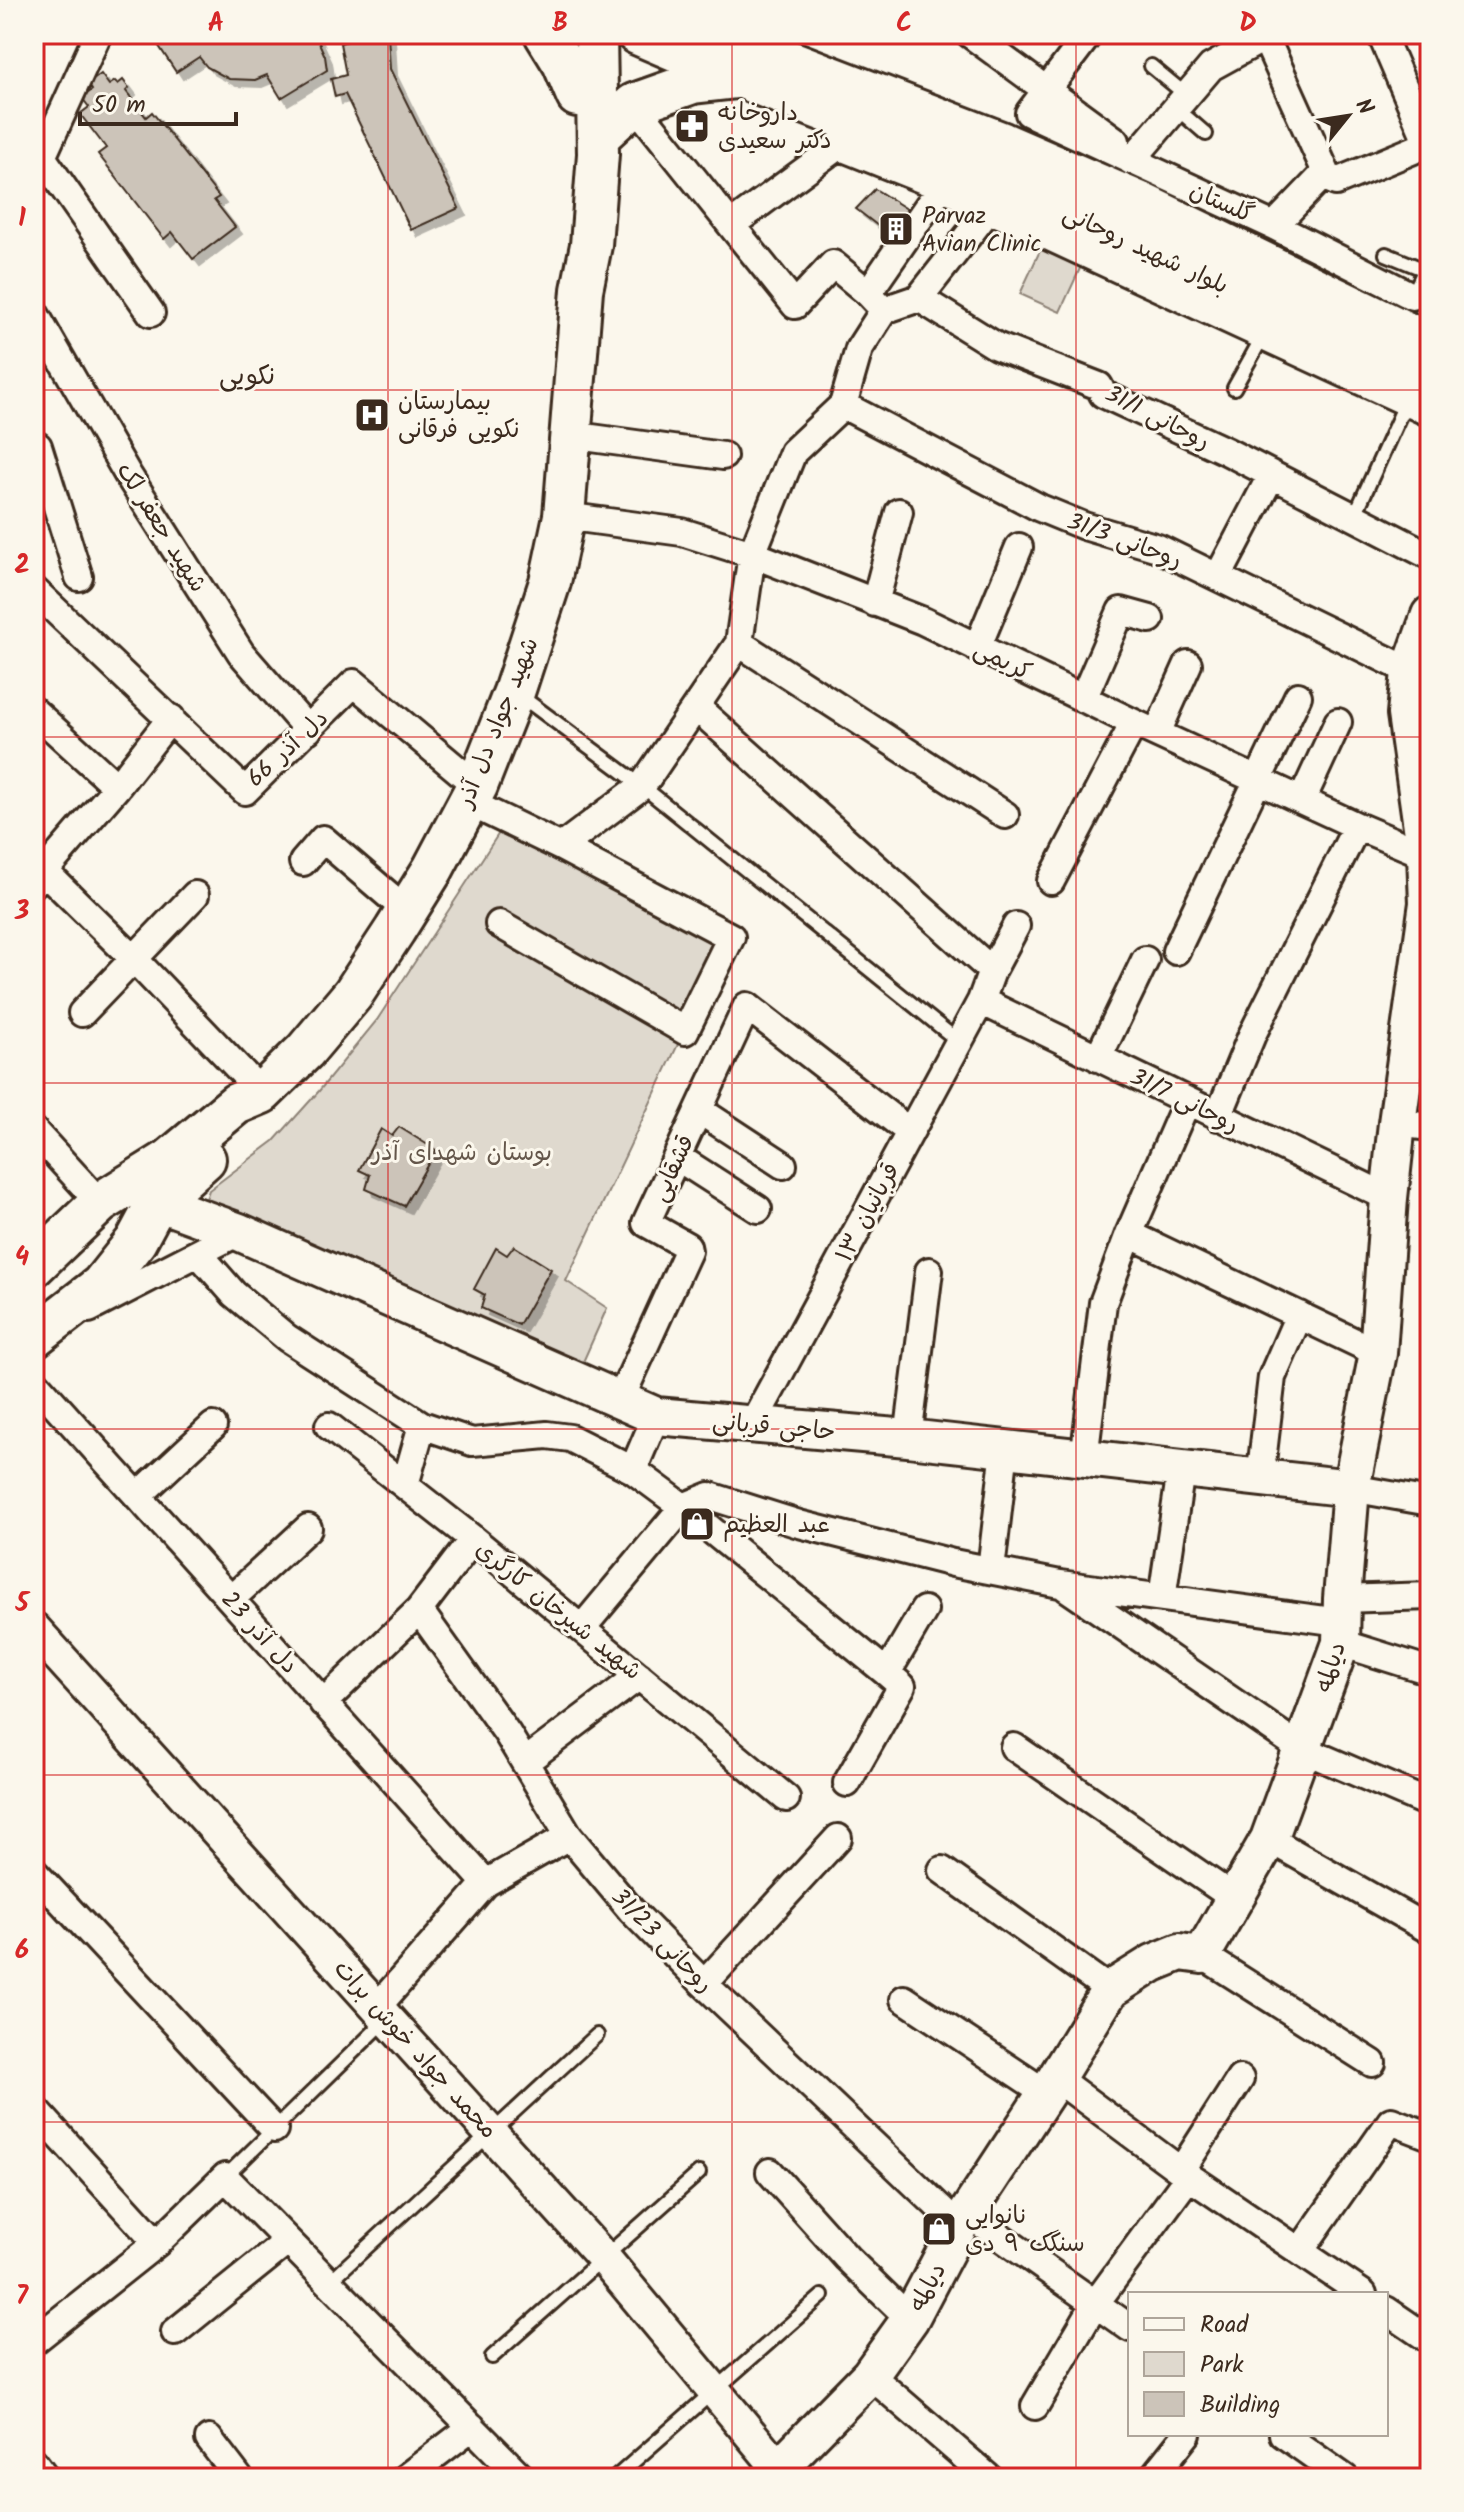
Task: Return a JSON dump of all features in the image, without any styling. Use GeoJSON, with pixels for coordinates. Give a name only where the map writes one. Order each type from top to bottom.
{"type":"FeatureCollection","features":[{"type":"Feature","properties":{"kind":"main road"},"geometry":{"type":"LineString","coordinates":[[545,34],[563,63],[577,96]]}},
{"type":"Feature","properties":{"kind":"main road","name":"شهید جواد دل آذر"},"geometry":{"type":"LineString","coordinates":[[574,34],[577,96],[576,245],[582,290]]}},
{"type":"Feature","properties":{"kind":"main road","name":"شهید جواد دل آذر"},"geometry":{"type":"LineString","coordinates":[[262,1093],[305,1051],[353,994],[433,869],[473,794],[514,692],[550,582],[564,516],[582,290],[591,245],[598,137],[596,34]]}},
{"type":"Feature","properties":{"kind":"main road","name":"بلوار شهید روحانی"},"geometry":{"type":"LineString","coordinates":[[637,34],[737,78],[786,78],[1003,143],[1139,202],[1430,344]]}},
{"type":"Feature","properties":{"kind":"main road","name":"بلوار شهید روحانی"},"geometry":{"type":"LineString","coordinates":[[720,34],[786,78],[987,177],[1123,237],[1418,392]]}},
{"type":"Feature","properties":{"kind":"main road"},"geometry":{"type":"LineString","coordinates":[[598,137],[634,104],[693,83],[737,78]]}},
{"type":"Feature","properties":{"kind":"main road","name":"دیالمه"},"geometry":{"type":"LineString","coordinates":[[778,2475],[870,2375],[910,2319],[964,2220],[1110,1990],[1153,1963],[1180,1952],[1202,1955],[1269,1839],[1302,1749],[1341,1621],[1351,1488],[1378,1353],[1389,1198],[1414,1125],[1428,903],[1418,715],[1410,671],[1430,615]]}},
{"type":"Feature","properties":{"kind":"main road"},"geometry":{"type":"LineString","coordinates":[[34,1287],[112,1223],[157,1202],[250,1118],[262,1093]]}},
{"type":"Feature","properties":{"kind":"main road"},"geometry":{"type":"LineString","coordinates":[[34,1266],[100,1203],[169,1160],[236,1104],[262,1093]]}},
{"type":"Feature","properties":{"kind":"main road"},"geometry":{"type":"LineString","coordinates":[[35,1336],[101,1285],[136,1241],[157,1202]]}},
{"type":"Feature","properties":{"kind":"main road","name":"حاجی قربانی"},"geometry":{"type":"LineString","coordinates":[[157,1202],[239,1232],[656,1416],[908,1438],[1351,1488]]}},
{"type":"Feature","properties":{"kind":"main road"},"geometry":{"type":"LineString","coordinates":[[72,1255],[84,1251],[95,1254],[103,1263],[105,1274],[101,1285]]}},
{"type":"Feature","properties":{"kind":"street"},"geometry":{"type":"LineString","coordinates":[[98,34],[38,166],[151,313]]}},
{"type":"Feature","properties":{"kind":"street"},"geometry":{"type":"LineString","coordinates":[[970,34],[1133,158],[1211,67],[1268,36],[1325,173],[1336,182],[1429,146],[1381,34]]}},
{"type":"Feature","properties":{"kind":"street"},"geometry":{"type":"LineString","coordinates":[[1046,90],[1089,34]]}},
{"type":"Feature","properties":{"kind":"street","name":"گلستان"},"geometry":{"type":"LineString","coordinates":[[1046,90],[1029,113],[1133,158],[1412,296]]}},
{"type":"Feature","properties":{"kind":"street"},"geometry":{"type":"LineString","coordinates":[[634,104],[795,305],[833,264],[876,302],[919,298],[989,209]]}},
{"type":"Feature","properties":{"kind":"street"},"geometry":{"type":"LineString","coordinates":[[731,225],[838,146],[941,187],[1263,336],[1418,392],[1430,413]]}},
{"type":"Feature","properties":{"kind":"street"},"geometry":{"type":"LineString","coordinates":[[1274,226],[1325,173]]}},
{"type":"Feature","properties":{"kind":"street"},"geometry":{"type":"LineString","coordinates":[[561,847],[642,786],[739,643],[752,554],[793,452],[843,405],[876,302],[941,187]]}},
{"type":"Feature","properties":{"kind":"street","name":"روحانی 31/1"},"geometry":{"type":"LineString","coordinates":[[919,298],[996,346],[1099,386],[1103,394],[1226,451],[1430,556]]}},
{"type":"Feature","properties":{"kind":"street","name":"شهید جعفر لک"},"geometry":{"type":"LineString","coordinates":[[34,312],[128,475],[241,653],[308,730]]}},
{"type":"Feature","properties":{"kind":"street","name":"روحانی 31/3"},"geometry":{"type":"LineString","coordinates":[[843,405],[1040,508],[1084,526],[1158,548],[1410,671]]}},
{"type":"Feature","properties":{"kind":"street"},"geometry":{"type":"LineString","coordinates":[[570,435],[723,456]]}},
{"type":"Feature","properties":{"kind":"street"},"geometry":{"type":"LineString","coordinates":[[34,450],[38,446],[79,577]]}},
{"type":"Feature","properties":{"kind":"street"},"geometry":{"type":"LineString","coordinates":[[1218,577],[1271,476]]}},
{"type":"Feature","properties":{"kind":"street"},"geometry":{"type":"LineString","coordinates":[[875,603],[899,512]]}},
{"type":"Feature","properties":{"kind":"street","name":"کریمی"},"geometry":{"type":"LineString","coordinates":[[564,516],[682,532],[752,554],[923,621],[1145,728],[1426,855]]}},
{"type":"Feature","properties":{"kind":"street"},"geometry":{"type":"LineString","coordinates":[[977,648],[1019,547]]}},
{"type":"Feature","properties":{"kind":"street","name":"دل آذر 66"},"geometry":{"type":"LineString","coordinates":[[34,590],[245,791],[354,683],[473,794]]}},
{"type":"Feature","properties":{"kind":"street"},"geometry":{"type":"LineString","coordinates":[[1083,699],[1121,611],[1150,619]]}},
{"type":"Feature","properties":{"kind":"street"},"geometry":{"type":"LineString","coordinates":[[739,643],[1005,815]]}},
{"type":"Feature","properties":{"kind":"street"},"geometry":{"type":"LineString","coordinates":[[1051,881],[1188,664]]}},
{"type":"Feature","properties":{"kind":"street"},"geometry":{"type":"LineString","coordinates":[[1176,951],[1298,696]]}},
{"type":"Feature","properties":{"kind":"street"},"geometry":{"type":"LineString","coordinates":[[696,707],[992,971]]}},
{"type":"Feature","properties":{"kind":"street"},"geometry":{"type":"LineString","coordinates":[[34,711],[117,787]]}},
{"type":"Feature","properties":{"kind":"street"},"geometry":{"type":"LineString","coordinates":[[171,718],[117,787],[38,872],[134,959],[262,1093]]}},
{"type":"Feature","properties":{"kind":"street"},"geometry":{"type":"LineString","coordinates":[[1302,800],[1338,722]]}},
{"type":"Feature","properties":{"kind":"street"},"geometry":{"type":"LineString","coordinates":[[473,794],[561,847],[731,937],[685,1031],[499,924]]}},
{"type":"Feature","properties":{"kind":"street"},"geometry":{"type":"LineString","coordinates":[[1218,1117],[1252,1035],[1357,826]]}},
{"type":"Feature","properties":{"kind":"street"},"geometry":{"type":"LineString","coordinates":[[303,862],[323,839],[407,911]]}},
{"type":"Feature","properties":{"kind":"street"},"geometry":{"type":"LineString","coordinates":[[82,1013],[195,895]]}},
{"type":"Feature","properties":{"kind":"street","name":"۱۳ قربانیان"},"geometry":{"type":"LineString","coordinates":[[753,1423],[981,1001],[992,971],[1016,926]]}},
{"type":"Feature","properties":{"kind":"street"},"geometry":{"type":"LineString","coordinates":[[1098,1058],[1145,960]]}},
{"type":"Feature","properties":{"kind":"street","name":"روحانی 31/7"},"geometry":{"type":"LineString","coordinates":[[981,1001],[1389,1198]]}},
{"type":"Feature","properties":{"kind":"street","name":"قشقایی"},"geometry":{"type":"LineString","coordinates":[[620,1400],[688,1251],[687,1246],[646,1223],[747,1006],[910,1132]]}},
{"type":"Feature","properties":{"kind":"street"},"geometry":{"type":"LineString","coordinates":[[1084,1459],[1103,1303],[1129,1234],[1187,1101]]}},
{"type":"Feature","properties":{"kind":"street"},"geometry":{"type":"LineString","coordinates":[[699,1110],[783,1165]]}},
{"type":"Feature","properties":{"kind":"street"},"geometry":{"type":"LineString","coordinates":[[34,1131],[100,1203]]}},
{"type":"Feature","properties":{"kind":"street"},"geometry":{"type":"LineString","coordinates":[[677,1157],[758,1209]]}},
{"type":"Feature","properties":{"kind":"street"},"geometry":{"type":"LineString","coordinates":[[35,1336],[239,1232]]}},
{"type":"Feature","properties":{"kind":"street"},"geometry":{"type":"LineString","coordinates":[[1129,1234],[1378,1353]]}},
{"type":"Feature","properties":{"kind":"street"},"geometry":{"type":"LineString","coordinates":[[199,1254],[234,1294],[287,1338],[422,1425],[472,1442],[547,1435],[570,1438],[633,1470],[683,1507],[894,1680]]}},
{"type":"Feature","properties":{"kind":"street"},"geometry":{"type":"LineString","coordinates":[[908,1438],[929,1271]]}},
{"type":"Feature","properties":{"kind":"street"},"geometry":{"type":"LineString","coordinates":[[1260,1479],[1272,1377],[1299,1315]]}},
{"type":"Feature","properties":{"kind":"street","name":"دل آذر 23"},"geometry":{"type":"LineString","coordinates":[[34,1381],[486,1883]]}},
{"type":"Feature","properties":{"kind":"street"},"geometry":{"type":"LineString","coordinates":[[633,1470],[656,1416]]}},
{"type":"Feature","properties":{"kind":"street"},"geometry":{"type":"LineString","coordinates":[[405,1485],[422,1425]]}},
{"type":"Feature","properties":{"kind":"street"},"geometry":{"type":"LineString","coordinates":[[138,1496],[213,1426]]}},
{"type":"Feature","properties":{"kind":"street","name":"شهید شیرخان کارگری"},"geometry":{"type":"LineString","coordinates":[[329,1426],[473,1539],[786,1798]]}},
{"type":"Feature","properties":{"kind":"street"},"geometry":{"type":"LineString","coordinates":[[991,1570],[1005,1449]]}},
{"type":"Feature","properties":{"kind":"street"},"geometry":{"type":"LineString","coordinates":[[1162,1598],[1181,1470]]}},
{"type":"Feature","properties":{"kind":"street","name":"حاجی قربانی"},"geometry":{"type":"LineString","coordinates":[[1351,1488],[1430,1502]]}},
{"type":"Feature","properties":{"kind":"street"},"geometry":{"type":"LineString","coordinates":[[582,1628],[683,1507],[710,1496],[799,1524],[953,1563],[1060,1584],[1341,1621],[1430,1671]]}},
{"type":"Feature","properties":{"kind":"street"},"geometry":{"type":"LineString","coordinates":[[231,1599],[308,1528]]}},
{"type":"Feature","properties":{"kind":"street"},"geometry":{"type":"LineString","coordinates":[[323,1703],[419,1610],[473,1539]]}},
{"type":"Feature","properties":{"kind":"street"},"geometry":{"type":"LineString","coordinates":[[1060,1584],[1302,1749],[1430,1804]]}},
{"type":"Feature","properties":{"kind":"street"},"geometry":{"type":"LineString","coordinates":[[1341,1621],[1430,1596]]}},
{"type":"Feature","properties":{"kind":"street","name":"روحانی 31/23"},"geometry":{"type":"LineString","coordinates":[[419,1610],[507,1733],[569,1836],[631,1910],[704,1984],[964,2220],[1128,2327]]}},
{"type":"Feature","properties":{"kind":"street"},"geometry":{"type":"LineString","coordinates":[[847,1783],[924,1610]]}},
{"type":"Feature","properties":{"kind":"street","name":"محمد جواد خوش برات"},"geometry":{"type":"LineString","coordinates":[[34,1629],[604,2258],[714,2391],[778,2475]]}},
{"type":"Feature","properties":{"kind":"street"},"geometry":{"type":"LineString","coordinates":[[525,1762],[639,1676]]}},
{"type":"Feature","properties":{"kind":"street"},"geometry":{"type":"LineString","coordinates":[[1014,1747],[1234,1898]]}},
{"type":"Feature","properties":{"kind":"street"},"geometry":{"type":"LineString","coordinates":[[383,2012],[486,1883],[569,1836]]}},
{"type":"Feature","properties":{"kind":"street"},"geometry":{"type":"LineString","coordinates":[[704,1984],[838,1838]]}},
{"type":"Feature","properties":{"kind":"street"},"geometry":{"type":"LineString","coordinates":[[1269,1839],[1426,1928]]}},
{"type":"Feature","properties":{"kind":"street"},"geometry":{"type":"LineString","coordinates":[[942,1870],[1110,1990]]}},
{"type":"Feature","properties":{"kind":"street"},"geometry":{"type":"LineString","coordinates":[[34,1872],[274,2129]]}},
{"type":"Feature","properties":{"kind":"street"},"geometry":{"type":"LineString","coordinates":[[1202,1955],[1372,2063]]}},
{"type":"Feature","properties":{"kind":"street"},"geometry":{"type":"LineString","coordinates":[[904,1999],[1051,2086],[1360,2292]]}},
{"type":"Feature","properties":{"kind":"street"},"geometry":{"type":"LineString","coordinates":[[1035,2406],[1095,2304],[1185,2174],[1240,2079]]}},
{"type":"Feature","properties":{"kind":"street"},"geometry":{"type":"LineString","coordinates":[[34,2108],[157,2243]]}},
{"type":"Feature","properties":{"kind":"street"},"geometry":{"type":"LineString","coordinates":[[1300,2251],[1391,2121],[1430,2136]]}},
{"type":"Feature","properties":{"kind":"street"},"geometry":{"type":"LineString","coordinates":[[770,2172],[847,2258],[910,2319]]}},
{"type":"Feature","properties":{"kind":"street"},"geometry":{"type":"LineString","coordinates":[[34,2341],[157,2243],[225,2177],[522,2478]]}},
{"type":"Feature","properties":{"kind":"street"},"geometry":{"type":"LineString","coordinates":[[175,2332],[288,2241]]}},
{"type":"Feature","properties":{"kind":"street"},"geometry":{"type":"LineString","coordinates":[[1388,2311],[1428,2334]]}},
{"type":"Feature","properties":{"kind":"street"},"geometry":{"type":"LineString","coordinates":[[870,2375],[989,2478]]}},
{"type":"Feature","properties":{"kind":"street"},"geometry":{"type":"LineString","coordinates":[[405,2478],[472,2427]]}},
{"type":"Feature","properties":{"kind":"street"},"geometry":{"type":"LineString","coordinates":[[1152,2478],[1185,2436]]}},
{"type":"Feature","properties":{"kind":"street"},"geometry":{"type":"LineString","coordinates":[[1286,2436],[1345,2478]]}},
{"type":"Feature","properties":{"kind":"street"},"geometry":{"type":"LineString","coordinates":[[209,2439],[239,2478]]}},
{"type":"Feature","properties":{"kind":"street"},"geometry":{"type":"LineString","coordinates":[[34,2462],[46,2478]]}},
{"type":"Feature","properties":{"kind":"lane"},"geometry":{"type":"LineString","coordinates":[[1151,66],[1206,134]]}},
{"type":"Feature","properties":{"kind":"lane"},"geometry":{"type":"LineString","coordinates":[[1386,254],[1427,264],[1412,296]]}},
{"type":"Feature","properties":{"kind":"lane"},"geometry":{"type":"LineString","coordinates":[[1234,388],[1263,336]]}},
{"type":"Feature","properties":{"kind":"lane"},"geometry":{"type":"LineString","coordinates":[[1354,517],[1418,392]]}},
{"type":"Feature","properties":{"kind":"lane"},"geometry":{"type":"LineString","coordinates":[[514,692],[642,786],[958,1041]]}},
{"type":"Feature","properties":{"kind":"lane"},"geometry":{"type":"LineString","coordinates":[[225,2177],[383,2012]]}},
{"type":"Feature","properties":{"kind":"lane"},"geometry":{"type":"LineString","coordinates":[[329,2282],[597,2035]]}},
{"type":"Feature","properties":{"kind":"lane"},"geometry":{"type":"LineString","coordinates":[[492,2357],[699,2173]]}},
{"type":"Feature","properties":{"kind":"lane"},"geometry":{"type":"LineString","coordinates":[[615,2478],[822,2296]]}},
{"type":"Feature","properties":{"kind":"green space"},"geometry":{"type":"Polygon","coordinates":[[[1044,242],[1083,262],[1060,312],[1020,294],[1044,242]]]}},
{"type":"Feature","properties":{"kind":"green space","name":"بوستان شهدای آذر"},"geometry":{"type":"Polygon","coordinates":[[[510,816],[725,945],[566,1281],[607,1308],[583,1362],[211,1211],[205,1202],[209,1190],[274,1141],[377,1020],[510,816]]]}},
{"type":"Feature","properties":{"kind":"building"},"geometry":{"type":"Polygon","coordinates":[[[151,34],[315,34],[325,56],[327,70],[281,98],[267,75],[255,80],[229,79],[207,67],[199,57],[176,72],[151,34]]]}},
{"type":"Feature","properties":{"kind":"building"},"geometry":{"type":"Polygon","coordinates":[[[348,34],[388,34],[390,69],[459,208],[411,230],[345,94],[335,97],[331,79],[346,75],[340,43],[348,41],[348,34]]]}},
{"type":"Feature","properties":{"kind":"building"},"geometry":{"type":"Polygon","coordinates":[[[101,74],[109,85],[123,80],[129,88],[126,91],[146,117],[152,112],[219,197],[214,200],[235,227],[193,259],[172,232],[164,239],[98,154],[106,148],[80,114],[89,107],[82,98],[92,90],[88,84],[101,74]]]}},
{"type":"Feature","properties":{"kind":"building","name":"Parvaz Avian Clinic"},"geometry":{"type":"Polygon","coordinates":[[[875,189],[918,216],[900,243],[856,209],[875,189]]]}},
{"type":"Feature","properties":{"kind":"building"},"geometry":{"type":"Polygon","coordinates":[[[399,1127],[436,1150],[404,1206],[366,1189],[370,1175],[359,1170],[381,1129],[392,1136],[399,1127]]]}},
{"type":"Feature","properties":{"kind":"building"},"geometry":{"type":"Polygon","coordinates":[[[514,1246],[551,1269],[519,1325],[481,1308],[485,1295],[474,1289],[496,1248],[507,1255],[514,1246]]]}},
{"type":"Feature","properties":{"kind":"place","name":"داروخانه دکتر سعیدی"},"geometry":{"type":"Point","coordinates":[692,126]}},
{"type":"Feature","properties":{"kind":"place","name":"Parvaz Avian Clinic"},"geometry":{"type":"Point","coordinates":[896,229]}},
{"type":"Feature","properties":{"kind":"place","name":"بیمارستان نکویی فرقانی"},"geometry":{"type":"Point","coordinates":[372,415]}},
{"type":"Feature","properties":{"kind":"place","name":"عبد العظيم"},"geometry":{"type":"Point","coordinates":[697,1524]}},
{"type":"Feature","properties":{"kind":"place","name":"نانوایی سنگک ۹ دی"},"geometry":{"type":"Point","coordinates":[939,2229]}},
{"type":"Feature","properties":{"kind":"district","name":"نکویی"},"geometry":{"type":"Point","coordinates":[247,375]}}]}
